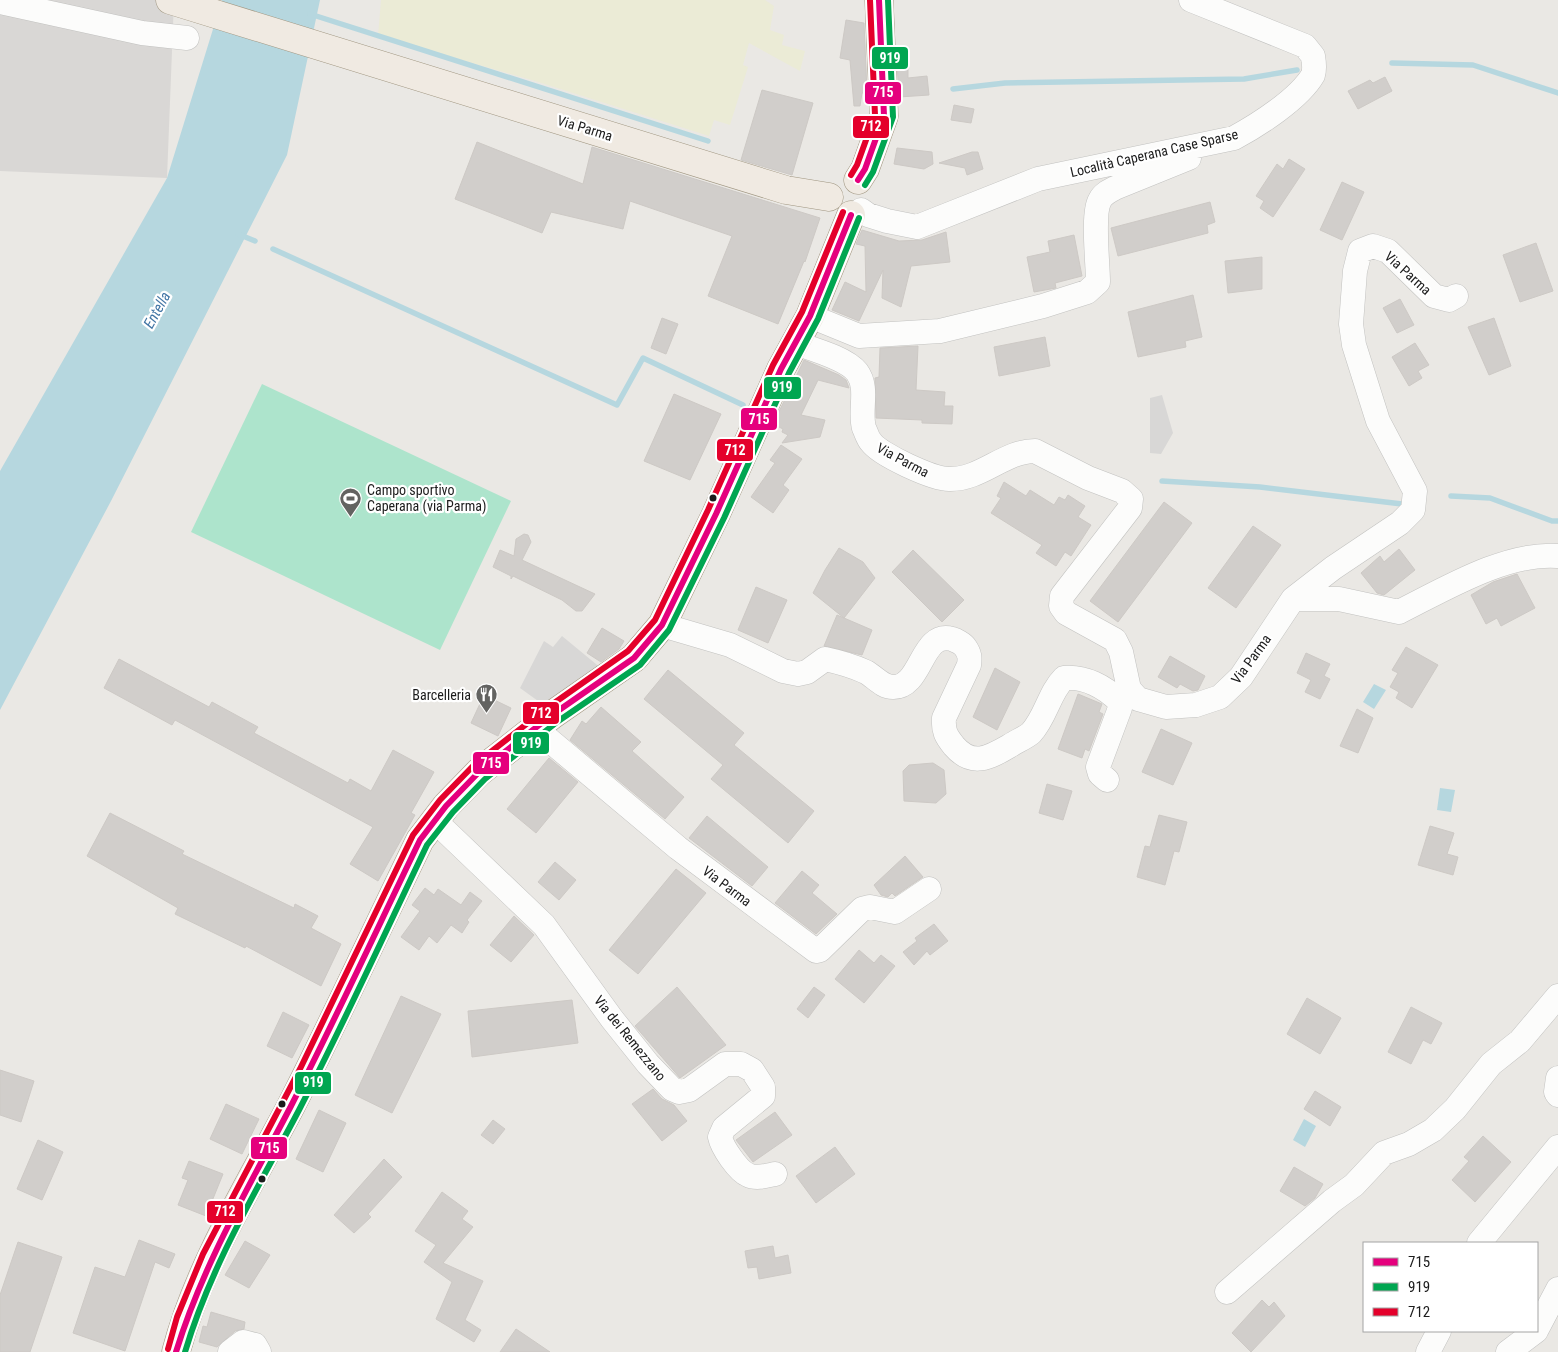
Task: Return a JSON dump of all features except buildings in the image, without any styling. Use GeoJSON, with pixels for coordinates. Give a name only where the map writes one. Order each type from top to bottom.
{"type":"FeatureCollection","features":[{"type":"Feature","properties":{"kind":"main road","name":"Via Parma"},"geometry":{"type":"LineString","coordinates":[[170,0],[786,190],[829,197]]}},
{"type":"Feature","properties":{"kind":"main road"},"geometry":{"type":"LineString","coordinates":[[858,180],[865,169],[884,116],[879,0]]}},
{"type":"Feature","properties":{"kind":"main road"},"geometry":{"type":"LineString","coordinates":[[176,1352],[186,1315],[222,1239],[296,1096],[420,840],[434,820],[480,772],[634,658],[662,625],[676,601],[781,369],[810,316],[856,212],[866,203],[864,186],[858,180],[842,178],[835,182],[829,197],[831,205],[836,211],[856,212]]}},
{"type":"Feature","properties":{"kind":"street","name":"Località Caperana Case Sparse"},"geometry":{"type":"LineString","coordinates":[[856,212],[887,221],[917,226],[1038,179],[1234,138],[1254,128],[1297,94],[1313,74],[1313,56],[1304,46],[1191,0]]}},
{"type":"Feature","properties":{"kind":"street"},"geometry":{"type":"LineString","coordinates":[[0,2],[142,33],[187,38]]}},
{"type":"Feature","properties":{"kind":"street"},"geometry":{"type":"LineString","coordinates":[[810,316],[858,336],[940,332],[1043,306],[1087,292],[1098,282],[1096,231],[1098,201],[1105,193],[1182,160],[1209,154],[1215,150],[1219,141]]}},
{"type":"Feature","properties":{"kind":"street","name":"Via Parma"},"geometry":{"type":"LineString","coordinates":[[795,343],[849,365],[857,372],[863,383],[864,427],[871,443],[917,470],[949,479],[968,477],[1009,456],[1026,451],[1035,451],[1088,478],[1122,491],[1131,499],[1130,508],[1125,516],[1062,596],[1062,606],[1066,614],[1075,620],[1115,640],[1122,652],[1129,689],[1138,699],[1166,707],[1196,705],[1220,697],[1241,677],[1293,599],[1333,568],[1400,524],[1413,510],[1415,490],[1378,421],[1354,345],[1351,324],[1355,271],[1360,251],[1373,246],[1388,251],[1434,296],[1450,300],[1456,296]]}},
{"type":"Feature","properties":{"kind":"street"},"geometry":{"type":"LineString","coordinates":[[1293,599],[1339,599],[1400,612],[1448,586],[1502,565],[1543,555],[1558,556]]}},
{"type":"Feature","properties":{"kind":"street"},"geometry":{"type":"LineString","coordinates":[[662,625],[730,645],[783,671],[798,674],[807,672],[825,659],[868,673],[881,683],[894,687],[903,684],[913,674],[932,644],[944,638],[953,639],[964,646],[970,657],[969,666],[944,718],[944,727],[946,736],[962,755],[978,759],[991,756],[1030,734],[1040,722],[1058,684],[1064,678],[1090,681],[1109,691],[1119,701],[1120,708],[1098,767],[1100,774],[1107,780]]}},
{"type":"Feature","properties":{"kind":"street","name":"Via Parma"},"geometry":{"type":"LineString","coordinates":[[536,729],[678,848],[816,951],[820,950],[862,909],[870,907],[895,912],[929,889]]}},
{"type":"Feature","properties":{"kind":"street","name":"Via dei Remezzano"},"geometry":{"type":"LineString","coordinates":[[434,820],[544,925],[612,1019],[648,1064],[672,1089],[678,1092],[689,1090],[725,1064],[741,1064],[752,1070],[764,1087],[763,1096],[724,1128],[720,1137],[722,1146],[747,1175],[760,1178],[775,1174]]}},
{"type":"Feature","properties":{"kind":"street"},"geometry":{"type":"LineString","coordinates":[[1227,1292],[1332,1201],[1354,1185],[1384,1153],[1409,1144],[1433,1130],[1455,1109],[1491,1064],[1520,1041],[1558,996]]}},
{"type":"Feature","properties":{"kind":"street"},"geometry":{"type":"LineString","coordinates":[[1558,1078],[1556,1092],[1558,1095]]}},
{"type":"Feature","properties":{"kind":"street"},"geometry":{"type":"LineString","coordinates":[[1480,1242],[1558,1147]]}},
{"type":"Feature","properties":{"kind":"street"},"geometry":{"type":"LineString","coordinates":[[1538,1326],[1558,1289]]}},
{"type":"Feature","properties":{"kind":"street"},"geometry":{"type":"LineString","coordinates":[[1428,1352],[1438,1332]]}},
{"type":"Feature","properties":{"kind":"street"},"geometry":{"type":"LineString","coordinates":[[1508,1352],[1533,1332]]}},
{"type":"Feature","properties":{"kind":"street"},"geometry":{"type":"LineString","coordinates":[[230,1352],[243,1342],[255,1345],[259,1352]]}},
{"type":"Feature","properties":{"kind":"shaded area"},"geometry":{"type":"Polygon","coordinates":[[[0,0],[174,0],[167,178],[0,171],[0,0]]]}},
{"type":"Feature","properties":{"kind":"shaded area"},"geometry":{"type":"Polygon","coordinates":[[[1162,395],[1173,433],[1161,454],[1150,453],[1150,398],[1162,395]]]}},
{"type":"Feature","properties":{"kind":"shaded area"},"geometry":{"type":"Polygon","coordinates":[[[562,636],[602,669],[545,706],[520,688],[544,641],[553,647],[562,636]]]}},
{"type":"Feature","properties":{"kind":"green space"},"geometry":{"type":"Polygon","coordinates":[[[381,0],[765,0],[774,6],[770,30],[784,35],[782,45],[805,51],[800,71],[749,43],[743,65],[748,67],[730,125],[714,120],[709,136],[535,81],[378,36],[381,0]]]}},
{"type":"Feature","properties":{"kind":"green space","name":"Campo sportivo Caperana (via Parma)"},"geometry":{"type":"Polygon","coordinates":[[[262,384],[511,501],[440,650],[191,532],[262,384]]]}},
{"type":"Feature","properties":{"kind":"water","name":"Entella"},"geometry":{"type":"Polygon","coordinates":[[[222,0],[320,0],[287,155],[111,501],[0,710],[0,471],[167,178],[222,0]]]}},
{"type":"Feature","properties":{"kind":"water"},"geometry":{"type":"Polygon","coordinates":[[[1374,684],[1386,690],[1374,709],[1363,702],[1374,684]]]}},
{"type":"Feature","properties":{"kind":"water"},"geometry":{"type":"Polygon","coordinates":[[[1440,788],[1455,790],[1451,812],[1437,810],[1440,788]]]}},
{"type":"Feature","properties":{"kind":"water"},"geometry":{"type":"Polygon","coordinates":[[[1304,1119],[1316,1126],[1305,1147],[1293,1140],[1304,1119]]]}},
{"type":"Feature","properties":{"kind":"waterway"},"geometry":{"type":"LineString","coordinates":[[310,14],[708,141]]}},
{"type":"Feature","properties":{"kind":"waterway"},"geometry":{"type":"LineString","coordinates":[[1392,63],[1473,65],[1558,93]]}},
{"type":"Feature","properties":{"kind":"waterway"},"geometry":{"type":"LineString","coordinates":[[953,89],[1005,83],[1244,79],[1297,70]]}},
{"type":"Feature","properties":{"kind":"waterway"},"geometry":{"type":"LineString","coordinates":[[238,234],[255,241]]}},
{"type":"Feature","properties":{"kind":"waterway"},"geometry":{"type":"LineString","coordinates":[[273,249],[617,405],[643,358],[743,405]]}},
{"type":"Feature","properties":{"kind":"waterway"},"geometry":{"type":"LineString","coordinates":[[1162,481],[1260,487],[1402,504]]}},
{"type":"Feature","properties":{"kind":"waterway"},"geometry":{"type":"LineString","coordinates":[[1451,496],[1490,498],[1552,521],[1558,521]]}},
{"type":"Feature","properties":{"kind":"transit line","name":"712"},"geometry":{"type":"LineString","coordinates":[[851,175],[857,165],[875,115],[870,0]]}},
{"type":"Feature","properties":{"kind":"transit line","name":"715"},"geometry":{"type":"LineString","coordinates":[[858,180],[865,169],[884,116],[879,0]]}},
{"type":"Feature","properties":{"kind":"transit line","name":"919"},"geometry":{"type":"LineString","coordinates":[[865,185],[873,172],[893,117],[888,0]]}},
{"type":"Feature","properties":{"kind":"transit line","name":"712"},"geometry":{"type":"LineString","coordinates":[[168,1349],[177,1317],[203,1254],[300,1069],[413,835],[440,800],[474,765],[547,708],[628,651],[655,620],[708,510],[773,365],[802,312],[843,212]]}},
{"type":"Feature","properties":{"kind":"transit line","name":"715"},"geometry":{"type":"LineString","coordinates":[[176,1352],[199,1288],[213,1257],[308,1073],[420,840],[446,806],[479,772],[552,715],[634,658],[662,625],[716,514],[781,369],[810,316],[851,215]]}},
{"type":"Feature","properties":{"kind":"transit line","name":"919"},"geometry":{"type":"LineString","coordinates":[[185,1352],[221,1258],[316,1077],[427,845],[453,812],[485,779],[557,722],[640,665],[669,630],[724,518],[789,373],[818,319],[859,218]]}},
{"type":"Feature","properties":{"kind":"place","name":"Campo sportivo Caperana (via Parma)"},"geometry":{"type":"Point","coordinates":[351,517]}},
{"type":"Feature","properties":{"kind":"place","name":"Barcelleria"},"geometry":{"type":"Point","coordinates":[487,714]}}]}
